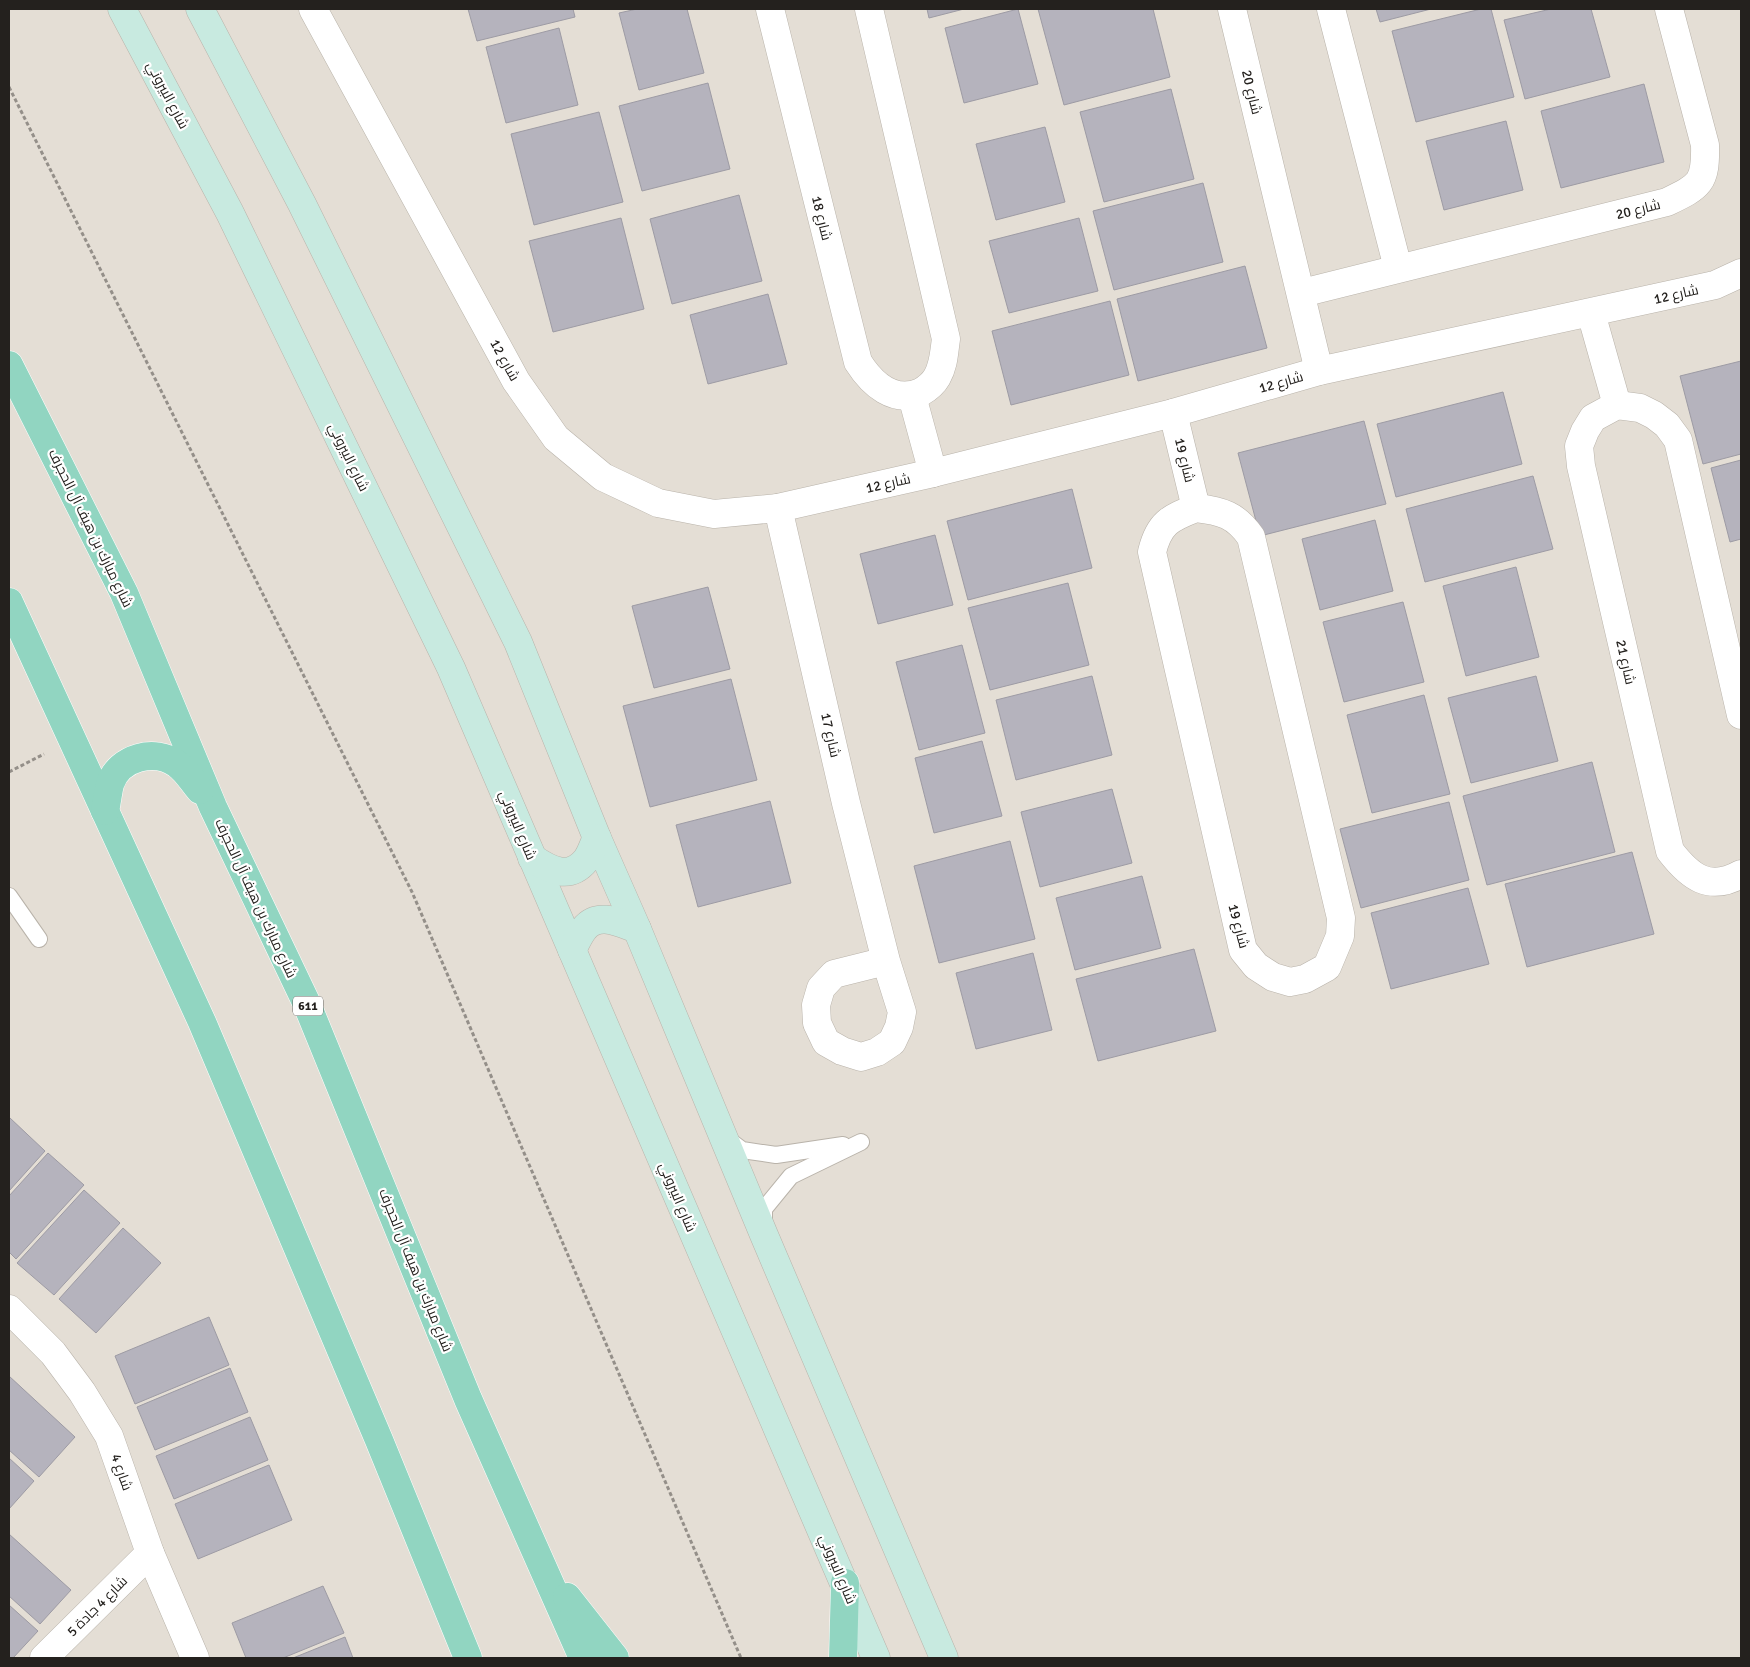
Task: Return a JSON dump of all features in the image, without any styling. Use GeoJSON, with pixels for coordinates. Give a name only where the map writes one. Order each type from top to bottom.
{"type":"FeatureCollection","features":[{"type":"Feature","properties":{"kind":"main road","name":"شارع مبارك بن هيف آل الحجرف"},"geometry":{"type":"LineString","coordinates":[[9,365],[124,592],[214,807],[306,1002],[468,1399],[583,1658]]}},
{"type":"Feature","properties":{"kind":"main road"},"geometry":{"type":"LineString","coordinates":[[9,602],[206,1031],[379,1440],[468,1658]]}},
{"type":"Feature","properties":{"kind":"main road"},"geometry":{"type":"LineString","coordinates":[[105,811],[111,782],[123,765],[138,756],[162,756],[178,764],[214,807]]}},
{"type":"Feature","properties":{"kind":"main road"},"geometry":{"type":"LineString","coordinates":[[544,1568],[615,1658]]}},
{"type":"Feature","properties":{"kind":"main road"},"geometry":{"type":"LineString","coordinates":[[843,1658],[845,1583]]}},
{"type":"Feature","properties":{"kind":"street","name":"شارع البيروني"},"geometry":{"type":"LineString","coordinates":[[122,9],[230,213],[438,641],[876,1658]]}},
{"type":"Feature","properties":{"kind":"street"},"geometry":{"type":"LineString","coordinates":[[200,9],[302,204],[518,642],[597,838],[944,1658]]}},
{"type":"Feature","properties":{"kind":"street","name":"شارع 12"},"geometry":{"type":"LineString","coordinates":[[313,9],[516,381],[556,438],[603,477],[658,503],[714,514],[778,508],[932,473],[1173,413],[1319,371],[1728,285],[1741,272]]}},
{"type":"Feature","properties":{"kind":"street","name":"شارع 18"},"geometry":{"type":"LineString","coordinates":[[770,9],[858,362],[865,374],[880,387],[898,395],[912,396]]}},
{"type":"Feature","properties":{"kind":"street"},"geometry":{"type":"LineString","coordinates":[[869,9],[946,339],[943,361],[938,376],[929,388],[912,396],[932,473]]}},
{"type":"Feature","properties":{"kind":"street","name":"شارع 20"},"geometry":{"type":"LineString","coordinates":[[1232,9],[1302,293],[1319,371]]}},
{"type":"Feature","properties":{"kind":"street"},"geometry":{"type":"LineString","coordinates":[[1331,9],[1398,268]]}},
{"type":"Feature","properties":{"kind":"street","name":"شارع 20"},"geometry":{"type":"LineString","coordinates":[[1302,293],[1667,202],[1688,191],[1701,180],[1705,165],[1705,145],[1669,9]]}},
{"type":"Feature","properties":{"kind":"street"},"geometry":{"type":"LineString","coordinates":[[1591,313],[1617,405],[1640,408],[1654,415],[1667,425],[1678,440],[1741,715]]}},
{"type":"Feature","properties":{"kind":"street","name":"شارع 21"},"geometry":{"type":"LineString","coordinates":[[1617,405],[1593,418],[1585,431],[1579,446],[1581,466],[1670,851],[1684,868],[1696,878],[1713,882],[1730,880],[1741,874]]}},
{"type":"Feature","properties":{"kind":"street","name":"شارع 19"},"geometry":{"type":"LineString","coordinates":[[1173,413],[1196,508]]}},
{"type":"Feature","properties":{"kind":"street","name":"شارع 17"},"geometry":{"type":"LineString","coordinates":[[778,508],[846,803],[886,961]]}},
{"type":"Feature","properties":{"kind":"street","name":"شارع 19"},"geometry":{"type":"LineString","coordinates":[[1196,508],[1214,510],[1233,518],[1251,537],[1341,918],[1340,936],[1327,967],[1305,979],[1290,982],[1273,977],[1256,966],[1243,950],[1240,940],[1152,552],[1156,538],[1174,516],[1196,508]]}},
{"type":"Feature","properties":{"kind":"street"},"geometry":{"type":"LineString","coordinates":[[532,858],[550,870],[565,873],[576,868],[586,860],[597,838]]}},
{"type":"Feature","properties":{"kind":"street"},"geometry":{"type":"LineString","coordinates":[[572,950],[584,928],[602,919],[611,920],[637,929]]}},
{"type":"Feature","properties":{"kind":"street","name":"شارع 4"},"geometry":{"type":"LineString","coordinates":[[9,1308],[53,1353],[82,1392],[109,1436],[150,1553],[195,1658]]}},
{"type":"Feature","properties":{"kind":"street","name":"شارع 4 جادة 5"},"geometry":{"type":"LineString","coordinates":[[44,1658],[150,1553]]}},
{"type":"Feature","properties":{"kind":"lane"},"geometry":{"type":"LineString","coordinates":[[9,896],[39,939]]}},
{"type":"Feature","properties":{"kind":"lane"},"geometry":{"type":"LineString","coordinates":[[723,1136],[742,1150],[776,1155],[860,1142],[791,1176],[764,1209],[764,1235]]}},
{"type":"Feature","properties":{"kind":"path"},"geometry":{"type":"LineString","coordinates":[[9,87],[412,892],[741,1658]]}},
{"type":"Feature","properties":{"kind":"path"},"geometry":{"type":"LineString","coordinates":[[9,772],[72,739]]}},
{"type":"Feature","properties":{"kind":"building"},"geometry":{"type":"Polygon","coordinates":[[[468,9],[573,9],[575,17],[477,41],[468,9]]]}},
{"type":"Feature","properties":{"kind":"building"},"geometry":{"type":"Polygon","coordinates":[[[637,9],[687,9],[704,73],[639,90],[619,13],[637,9]]]}},
{"type":"Feature","properties":{"kind":"building"},"geometry":{"type":"Polygon","coordinates":[[[927,9],[964,9],[929,18],[927,9]]]}},
{"type":"Feature","properties":{"kind":"building"},"geometry":{"type":"Polygon","coordinates":[[[1018,9],[1038,84],[964,103],[945,28],[1018,9]]]}},
{"type":"Feature","properties":{"kind":"building"},"geometry":{"type":"Polygon","coordinates":[[[1038,9],[1153,9],[1170,77],[1064,105],[1038,9]]]}},
{"type":"Feature","properties":{"kind":"building"},"geometry":{"type":"Polygon","coordinates":[[[1376,9],[1431,9],[1380,22],[1376,9]]]}},
{"type":"Feature","properties":{"kind":"building"},"geometry":{"type":"Polygon","coordinates":[[[1481,9],[1491,9],[1514,97],[1416,122],[1392,31],[1481,9]]]}},
{"type":"Feature","properties":{"kind":"building"},"geometry":{"type":"Polygon","coordinates":[[[1551,9],[1591,9],[1610,77],[1525,99],[1504,20],[1551,9]]]}},
{"type":"Feature","properties":{"kind":"building"},"geometry":{"type":"Polygon","coordinates":[[[559,28],[578,105],[506,123],[486,47],[559,28]]]}},
{"type":"Feature","properties":{"kind":"building"},"geometry":{"type":"Polygon","coordinates":[[[708,83],[730,169],[642,191],[619,106],[708,83]]]}},
{"type":"Feature","properties":{"kind":"building"},"geometry":{"type":"Polygon","coordinates":[[[1644,84],[1664,162],[1561,188],[1541,111],[1644,84]]]}},
{"type":"Feature","properties":{"kind":"building"},"geometry":{"type":"Polygon","coordinates":[[[1171,89],[1194,179],[1104,202],[1080,112],[1171,89]]]}},
{"type":"Feature","properties":{"kind":"building"},"geometry":{"type":"Polygon","coordinates":[[[599,112],[623,202],[534,225],[511,134],[599,112]]]}},
{"type":"Feature","properties":{"kind":"building"},"geometry":{"type":"Polygon","coordinates":[[[1506,121],[1523,190],[1444,210],[1426,141],[1506,121]]]}},
{"type":"Feature","properties":{"kind":"building"},"geometry":{"type":"Polygon","coordinates":[[[1045,127],[1065,202],[996,220],[976,144],[1045,127]]]}},
{"type":"Feature","properties":{"kind":"building"},"geometry":{"type":"Polygon","coordinates":[[[1203,183],[1223,262],[1114,290],[1093,211],[1203,183]]]}},
{"type":"Feature","properties":{"kind":"building"},"geometry":{"type":"Polygon","coordinates":[[[739,195],[762,281],[672,304],[650,219],[739,195]]]}},
{"type":"Feature","properties":{"kind":"building"},"geometry":{"type":"Polygon","coordinates":[[[621,218],[644,309],[553,332],[529,241],[621,218]]]}},
{"type":"Feature","properties":{"kind":"building"},"geometry":{"type":"Polygon","coordinates":[[[1079,218],[1098,291],[1009,313],[989,241],[1079,218]]]}},
{"type":"Feature","properties":{"kind":"building"},"geometry":{"type":"Polygon","coordinates":[[[1245,266],[1267,348],[1138,381],[1117,299],[1245,266]]]}},
{"type":"Feature","properties":{"kind":"building"},"geometry":{"type":"Polygon","coordinates":[[[768,294],[787,364],[708,384],[690,315],[768,294]]]}},
{"type":"Feature","properties":{"kind":"building"},"geometry":{"type":"Polygon","coordinates":[[[1110,301],[1129,375],[1011,405],[992,331],[1110,301]]]}},
{"type":"Feature","properties":{"kind":"building"},"geometry":{"type":"Polygon","coordinates":[[[1741,361],[1741,454],[1703,464],[1680,376],[1741,361]]]}},
{"type":"Feature","properties":{"kind":"building"},"geometry":{"type":"Polygon","coordinates":[[[1503,392],[1522,464],[1396,497],[1377,424],[1503,392]]]}},
{"type":"Feature","properties":{"kind":"building"},"geometry":{"type":"Polygon","coordinates":[[[1364,421],[1386,504],[1260,536],[1238,453],[1364,421]]]}},
{"type":"Feature","properties":{"kind":"building"},"geometry":{"type":"Polygon","coordinates":[[[1741,460],[1741,539],[1730,542],[1711,468],[1741,460]]]}},
{"type":"Feature","properties":{"kind":"building"},"geometry":{"type":"Polygon","coordinates":[[[1533,476],[1553,549],[1425,582],[1406,509],[1533,476]]]}},
{"type":"Feature","properties":{"kind":"building"},"geometry":{"type":"Polygon","coordinates":[[[1072,489],[1092,568],[968,600],[947,521],[1072,489]]]}},
{"type":"Feature","properties":{"kind":"building"},"geometry":{"type":"Polygon","coordinates":[[[1375,520],[1393,591],[1320,610],[1302,539],[1375,520]]]}},
{"type":"Feature","properties":{"kind":"building"},"geometry":{"type":"Polygon","coordinates":[[[935,535],[953,605],[878,624],[860,554],[935,535]]]}},
{"type":"Feature","properties":{"kind":"building"},"geometry":{"type":"Polygon","coordinates":[[[1516,567],[1539,657],[1466,676],[1443,586],[1516,567]]]}},
{"type":"Feature","properties":{"kind":"building"},"geometry":{"type":"Polygon","coordinates":[[[1068,583],[1089,665],[990,690],[968,608],[1068,583]]]}},
{"type":"Feature","properties":{"kind":"building"},"geometry":{"type":"Polygon","coordinates":[[[708,587],[730,669],[654,688],[632,606],[708,587]]]}},
{"type":"Feature","properties":{"kind":"building"},"geometry":{"type":"Polygon","coordinates":[[[1403,602],[1424,682],[1344,702],[1323,622],[1403,602]]]}},
{"type":"Feature","properties":{"kind":"building"},"geometry":{"type":"Polygon","coordinates":[[[962,645],[985,733],[919,750],[896,662],[962,645]]]}},
{"type":"Feature","properties":{"kind":"building"},"geometry":{"type":"Polygon","coordinates":[[[1092,676],[1112,755],[1016,780],[996,700],[1092,676]]]}},
{"type":"Feature","properties":{"kind":"building"},"geometry":{"type":"Polygon","coordinates":[[[1536,676],[1558,761],[1471,783],[1448,698],[1536,676]]]}},
{"type":"Feature","properties":{"kind":"building"},"geometry":{"type":"Polygon","coordinates":[[[731,679],[757,780],[650,807],[623,706],[731,679]]]}},
{"type":"Feature","properties":{"kind":"building"},"geometry":{"type":"Polygon","coordinates":[[[1424,695],[1450,794],[1372,813],[1347,715],[1424,695]]]}},
{"type":"Feature","properties":{"kind":"building"},"geometry":{"type":"Polygon","coordinates":[[[982,741],[1002,816],[934,833],[915,758],[982,741]]]}},
{"type":"Feature","properties":{"kind":"building"},"geometry":{"type":"Polygon","coordinates":[[[1592,762],[1615,852],[1487,885],[1463,796],[1592,762]]]}},
{"type":"Feature","properties":{"kind":"building"},"geometry":{"type":"Polygon","coordinates":[[[1112,789],[1132,863],[1040,887],[1021,812],[1112,789]]]}},
{"type":"Feature","properties":{"kind":"building"},"geometry":{"type":"Polygon","coordinates":[[[770,801],[791,883],[698,907],[676,825],[770,801]]]}},
{"type":"Feature","properties":{"kind":"building"},"geometry":{"type":"Polygon","coordinates":[[[1449,802],[1469,880],[1361,908],[1340,829],[1449,802]]]}},
{"type":"Feature","properties":{"kind":"building"},"geometry":{"type":"Polygon","coordinates":[[[1010,841],[1035,939],[939,963],[914,866],[1010,841]]]}},
{"type":"Feature","properties":{"kind":"building"},"geometry":{"type":"Polygon","coordinates":[[[1632,852],[1654,934],[1527,967],[1505,884],[1632,852]]]}},
{"type":"Feature","properties":{"kind":"building"},"geometry":{"type":"Polygon","coordinates":[[[1142,876],[1161,948],[1075,970],[1056,898],[1142,876]]]}},
{"type":"Feature","properties":{"kind":"building"},"geometry":{"type":"Polygon","coordinates":[[[1468,888],[1489,964],[1391,989],[1371,913],[1468,888]]]}},
{"type":"Feature","properties":{"kind":"building"},"geometry":{"type":"Polygon","coordinates":[[[1194,949],[1216,1031],[1098,1061],[1076,979],[1194,949]]]}},
{"type":"Feature","properties":{"kind":"building"},"geometry":{"type":"Polygon","coordinates":[[[1033,953],[1052,1030],[976,1049],[956,973],[1033,953]]]}},
{"type":"Feature","properties":{"kind":"building"},"geometry":{"type":"Polygon","coordinates":[[[9,1119],[45,1151],[9,1191],[9,1119]]]}},
{"type":"Feature","properties":{"kind":"building"},"geometry":{"type":"Polygon","coordinates":[[[48,1153],[84,1185],[16,1259],[9,1252],[9,1196],[48,1153]]]}},
{"type":"Feature","properties":{"kind":"building"},"geometry":{"type":"Polygon","coordinates":[[[84,1190],[120,1223],[54,1295],[17,1263],[84,1190]]]}},
{"type":"Feature","properties":{"kind":"building"},"geometry":{"type":"Polygon","coordinates":[[[123,1228],[161,1263],[96,1333],[59,1299],[123,1228]]]}},
{"type":"Feature","properties":{"kind":"building"},"geometry":{"type":"Polygon","coordinates":[[[209,1317],[229,1365],[135,1404],[115,1356],[209,1317]]]}},
{"type":"Feature","properties":{"kind":"building"},"geometry":{"type":"Polygon","coordinates":[[[230,1368],[248,1412],[155,1450],[137,1407],[230,1368]]]}},
{"type":"Feature","properties":{"kind":"building"},"geometry":{"type":"Polygon","coordinates":[[[9,1376],[75,1437],[39,1477],[9,1450],[9,1376]]]}},
{"type":"Feature","properties":{"kind":"building"},"geometry":{"type":"Polygon","coordinates":[[[250,1417],[268,1460],[174,1499],[156,1456],[250,1417]]]}},
{"type":"Feature","properties":{"kind":"building"},"geometry":{"type":"Polygon","coordinates":[[[9,1458],[34,1481],[9,1509],[9,1458]]]}},
{"type":"Feature","properties":{"kind":"building"},"geometry":{"type":"Polygon","coordinates":[[[269,1465],[292,1520],[198,1559],[175,1504],[269,1465]]]}},
{"type":"Feature","properties":{"kind":"building"},"geometry":{"type":"Polygon","coordinates":[[[9,1534],[71,1590],[40,1624],[9,1596],[9,1534]]]}},
{"type":"Feature","properties":{"kind":"building"},"geometry":{"type":"Polygon","coordinates":[[[323,1586],[344,1633],[283,1658],[246,1658],[232,1623],[323,1586]]]}},
{"type":"Feature","properties":{"kind":"building"},"geometry":{"type":"Polygon","coordinates":[[[9,1605],[38,1631],[13,1658],[9,1658],[9,1605]]]}},
{"type":"Feature","properties":{"kind":"building"},"geometry":{"type":"Polygon","coordinates":[[[345,1637],[353,1658],[293,1658],[345,1637]]]}}]}
